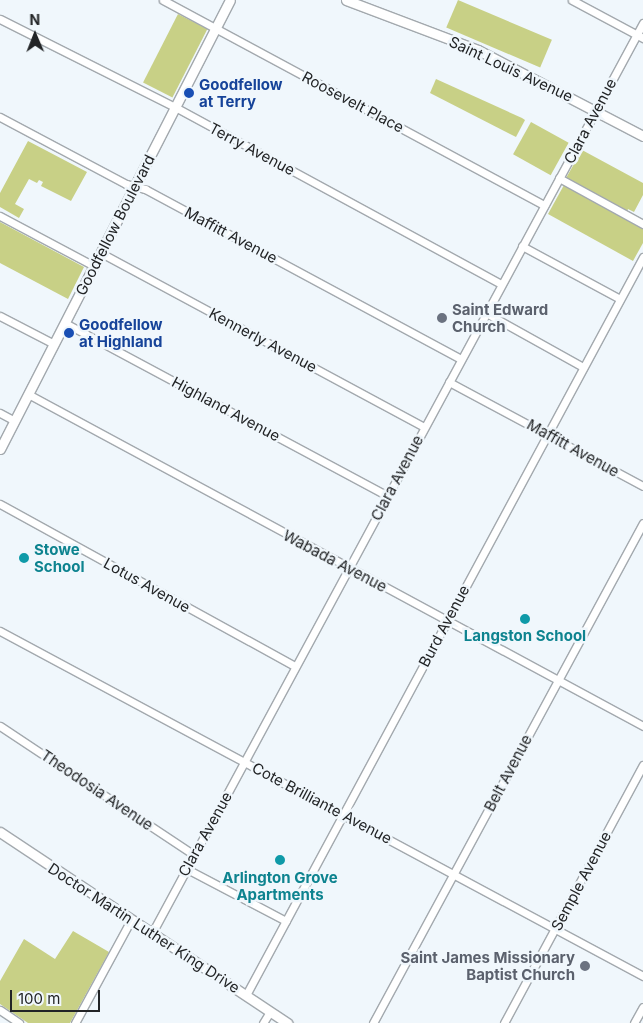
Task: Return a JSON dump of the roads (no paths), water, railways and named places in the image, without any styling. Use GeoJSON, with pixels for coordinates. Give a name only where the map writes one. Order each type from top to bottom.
{"type":"FeatureCollection","features":[{"type":"Feature","properties":{"kind":"main road","name":"Goodfellow Boulevard"},"geometry":{"type":"LineString","coordinates":[[0,449],[230,0]]}},
{"type":"Feature","properties":{"kind":"main road","name":"Saint Louis Avenue"},"geometry":{"type":"LineString","coordinates":[[346,0],[478,50],[643,136]]}},
{"type":"Feature","properties":{"kind":"main road","name":"Doctor Martin Luther King Drive"},"geometry":{"type":"LineString","coordinates":[[0,832],[288,1023]]}},
{"type":"Feature","properties":{"kind":"street","name":"Roosevelt Place"},"geometry":{"type":"LineString","coordinates":[[163,0],[544,205]]}},
{"type":"Feature","properties":{"kind":"street"},"geometry":{"type":"LineString","coordinates":[[572,0],[640,36]]}},
{"type":"Feature","properties":{"kind":"street","name":"Terry Avenue"},"geometry":{"type":"LineString","coordinates":[[0,19],[175,107],[501,284]]}},
{"type":"Feature","properties":{"kind":"street","name":"Clara Avenue"},"geometry":{"type":"LineString","coordinates":[[152,933],[501,284],[596,110],[640,36],[643,23]]}},
{"type":"Feature","properties":{"kind":"street","name":"Maffitt Avenue"},"geometry":{"type":"LineString","coordinates":[[0,117],[136,186],[461,359]]}},
{"type":"Feature","properties":{"kind":"street"},"geometry":{"type":"LineString","coordinates":[[559,178],[643,224]]}},
{"type":"Feature","properties":{"kind":"street"},"geometry":{"type":"LineString","coordinates":[[0,216],[94,266]]}},
{"type":"Feature","properties":{"kind":"street"},"geometry":{"type":"LineString","coordinates":[[522,246],[620,300]]}},
{"type":"Feature","properties":{"kind":"street","name":"Kennerly Avenue"},"geometry":{"type":"LineString","coordinates":[[101,253],[424,427]]}},
{"type":"Feature","properties":{"kind":"street","name":"Burd Avenue"},"geometry":{"type":"LineString","coordinates":[[246,995],[643,257]]}},
{"type":"Feature","properties":{"kind":"street"},"geometry":{"type":"LineString","coordinates":[[486,313],[583,367]]}},
{"type":"Feature","properties":{"kind":"street"},"geometry":{"type":"LineString","coordinates":[[0,316],[54,344]]}},
{"type":"Feature","properties":{"kind":"street","name":"Highland Avenue"},"geometry":{"type":"LineString","coordinates":[[65,322],[387,496]]}},
{"type":"Feature","properties":{"kind":"street","name":"Maffitt Avenue"},"geometry":{"type":"LineString","coordinates":[[449,382],[643,486]]}},
{"type":"Feature","properties":{"kind":"street","name":"Wabada Avenue"},"geometry":{"type":"LineString","coordinates":[[28,394],[348,569],[643,726]]}},
{"type":"Feature","properties":{"kind":"street"},"geometry":{"type":"LineString","coordinates":[[0,413],[14,421]]}},
{"type":"Feature","properties":{"kind":"street","name":"Lotus Avenue"},"geometry":{"type":"LineString","coordinates":[[0,504],[295,666]]}},
{"type":"Feature","properties":{"kind":"street","name":"Belt Avenue"},"geometry":{"type":"LineString","coordinates":[[373,1023],[643,523]]}},
{"type":"Feature","properties":{"kind":"street","name":"Cote Brilliante Avenue"},"geometry":{"type":"LineString","coordinates":[[0,631],[244,763],[343,813],[643,976]]}},
{"type":"Feature","properties":{"kind":"street","name":"Theodosia Avenue"},"geometry":{"type":"LineString","coordinates":[[0,726],[193,854]]}},
{"type":"Feature","properties":{"kind":"street","name":"Semple Avenue"},"geometry":{"type":"LineString","coordinates":[[504,1023],[643,765]]}},
{"type":"Feature","properties":{"kind":"street"},"geometry":{"type":"LineString","coordinates":[[186,868],[286,921]]}},
{"type":"Feature","properties":{"kind":"street"},"geometry":{"type":"LineString","coordinates":[[75,1023],[131,920]]}},
{"type":"Feature","properties":{"kind":"street"},"geometry":{"type":"LineString","coordinates":[[634,1023],[643,1007]]}},
{"type":"Feature","properties":{"kind":"street"},"geometry":{"type":"LineString","coordinates":[[0,1010],[19,1023]]}},
{"type":"Feature","properties":{"kind":"street"},"geometry":{"type":"LineString","coordinates":[[263,1023],[270,1012]]}},
{"type":"Feature","properties":{"kind":"place","name":"Goodfellow at Terry"},"geometry":{"type":"Point","coordinates":[189,93]}},
{"type":"Feature","properties":{"kind":"place","name":"Saint Edward Church"},"geometry":{"type":"Point","coordinates":[442,318]}},
{"type":"Feature","properties":{"kind":"place","name":"Goodfellow at Highland"},"geometry":{"type":"Point","coordinates":[69,333]}},
{"type":"Feature","properties":{"kind":"place","name":"Stowe School"},"geometry":{"type":"Point","coordinates":[24,558]}},
{"type":"Feature","properties":{"kind":"place","name":"Langston School"},"geometry":{"type":"Point","coordinates":[525,619]}},
{"type":"Feature","properties":{"kind":"place","name":"Arlington Grove Apartments"},"geometry":{"type":"Point","coordinates":[280,860]}},
{"type":"Feature","properties":{"kind":"place","name":"Saint James Missionary Baptist Church"},"geometry":{"type":"Point","coordinates":[585,966]}}]}
